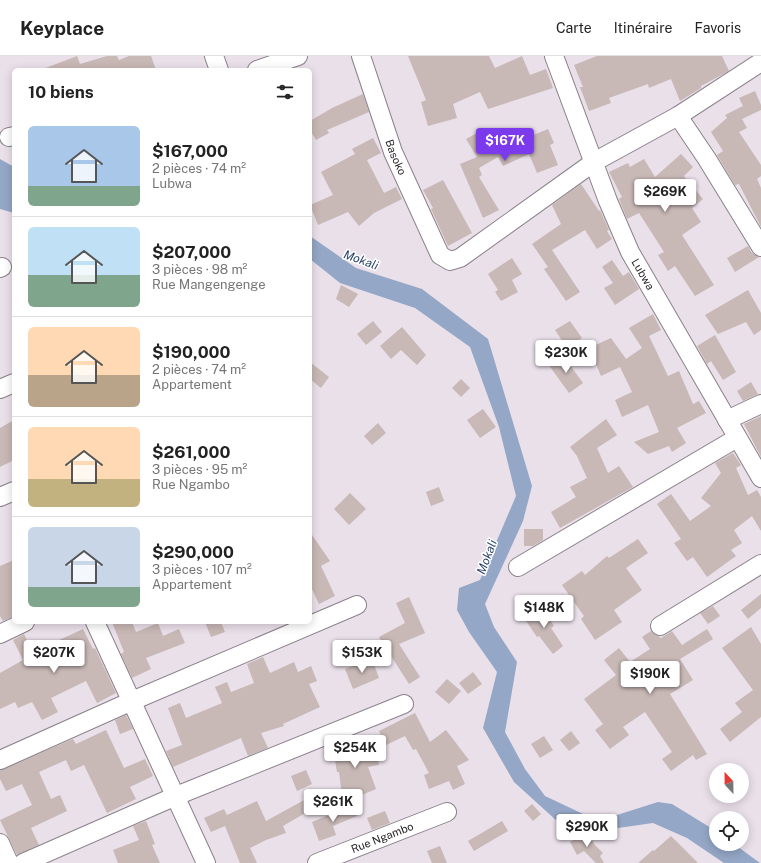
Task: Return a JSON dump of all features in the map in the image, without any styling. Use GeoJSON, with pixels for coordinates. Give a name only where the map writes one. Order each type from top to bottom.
{"type":"FeatureCollection","features":[{"type":"Feature","properties":{"kind":"street"},"geometry":{"type":"LineString","coordinates":[[263,68],[298,56]]}},
{"type":"Feature","properties":{"kind":"street","name":"Basoko"},"geometry":{"type":"LineString","coordinates":[[360,56],[393,152],[440,255],[450,260],[460,258],[594,162]]}},
{"type":"Feature","properties":{"kind":"street","name":"Lubwa"},"geometry":{"type":"LineString","coordinates":[[554,56],[618,225],[630,252],[736,438],[761,478]]}},
{"type":"Feature","properties":{"kind":"street"},"geometry":{"type":"LineString","coordinates":[[594,162],[678,116],[761,61],[758,56]]}},
{"type":"Feature","properties":{"kind":"street"},"geometry":{"type":"LineString","coordinates":[[678,116],[707,159],[761,247]]}},
{"type":"Feature","properties":{"kind":"street"},"geometry":{"type":"LineString","coordinates":[[0,389],[12,384]]}},
{"type":"Feature","properties":{"kind":"street"},"geometry":{"type":"LineString","coordinates":[[727,420],[761,404]]}},
{"type":"Feature","properties":{"kind":"street"},"geometry":{"type":"LineString","coordinates":[[518,567],[736,438]]}},
{"type":"Feature","properties":{"kind":"street"},"geometry":{"type":"LineString","coordinates":[[0,497],[12,492]]}},
{"type":"Feature","properties":{"kind":"street"},"geometry":{"type":"LineString","coordinates":[[660,626],[761,564]]}},
{"type":"Feature","properties":{"kind":"street"},"geometry":{"type":"LineString","coordinates":[[0,760],[132,701],[357,605]]}},
{"type":"Feature","properties":{"kind":"street"},"geometry":{"type":"LineString","coordinates":[[0,634],[21,624]]}},
{"type":"Feature","properties":{"kind":"street"},"geometry":{"type":"LineString","coordinates":[[96,624],[206,863]]}},
{"type":"Feature","properties":{"kind":"street"},"geometry":{"type":"LineString","coordinates":[[23,863],[176,796],[404,704]]}},
{"type":"Feature","properties":{"kind":"street","name":"Rue Ngambo"},"geometry":{"type":"LineString","coordinates":[[317,863],[447,812]]}},
{"type":"Feature","properties":{"kind":"street"},"geometry":{"type":"LineString","coordinates":[[0,843],[9,863]]}},
{"type":"Feature","properties":{"kind":"water"},"geometry":{"type":"Polygon","coordinates":[[[0,159],[12,166],[12,212],[0,209],[0,159]]]}},
{"type":"Feature","properties":{"kind":"water"},"geometry":{"type":"Polygon","coordinates":[[[312,237],[356,268],[422,289],[488,339],[532,486],[523,521],[485,604],[494,627],[517,662],[505,732],[525,769],[545,796],[598,821],[658,802],[672,804],[709,827],[709,851],[744,851],[760,863],[724,863],[687,838],[653,823],[611,829],[589,828],[557,821],[514,782],[483,728],[497,672],[469,632],[457,610],[459,588],[480,580],[516,496],[499,427],[470,347],[415,308],[340,283],[312,261],[312,237]]]}},
{"type":"Feature","properties":{"kind":"building"},"geometry":{"type":"Polygon","coordinates":[[[77,56],[80,64],[107,56],[117,56],[119,60],[129,56],[151,56],[155,68],[46,68],[77,56]]]}},
{"type":"Feature","properties":{"kind":"building"},"geometry":{"type":"Polygon","coordinates":[[[408,56],[489,56],[495,68],[522,56],[530,75],[546,69],[553,88],[488,109],[480,92],[453,104],[457,118],[428,126],[421,102],[426,100],[408,56]]]}},
{"type":"Feature","properties":{"kind":"building"},"geometry":{"type":"Polygon","coordinates":[[[597,56],[722,56],[729,71],[701,86],[701,88],[680,101],[671,79],[649,88],[648,84],[609,98],[611,103],[589,111],[580,87],[583,87],[574,65],[597,56]]]}},
{"type":"Feature","properties":{"kind":"building"},"geometry":{"type":"Polygon","coordinates":[[[755,91],[761,105],[761,110],[742,119],[747,128],[739,132],[761,165],[761,176],[757,179],[761,188],[761,227],[739,184],[735,185],[717,155],[723,151],[711,132],[727,118],[725,115],[743,106],[739,98],[755,91]]]}},
{"type":"Feature","properties":{"kind":"building"},"geometry":{"type":"Polygon","coordinates":[[[363,94],[369,112],[327,130],[329,133],[316,140],[312,133],[312,120],[332,108],[363,94]]]}},
{"type":"Feature","properties":{"kind":"building"},"geometry":{"type":"Polygon","coordinates":[[[548,129],[554,143],[550,145],[558,165],[537,173],[529,154],[503,166],[498,157],[479,168],[482,175],[479,177],[499,210],[483,218],[460,164],[477,157],[466,139],[479,132],[490,149],[517,137],[519,141],[548,129]]]}},
{"type":"Feature","properties":{"kind":"building"},"geometry":{"type":"Polygon","coordinates":[[[373,138],[381,153],[367,160],[384,193],[396,187],[402,199],[374,213],[359,226],[348,212],[318,225],[312,210],[312,204],[333,195],[321,172],[355,154],[352,149],[373,138]]]}},
{"type":"Feature","properties":{"kind":"building"},"geometry":{"type":"Polygon","coordinates":[[[681,154],[693,167],[684,176],[703,199],[692,208],[701,222],[682,235],[714,285],[695,296],[675,266],[668,271],[658,255],[664,252],[639,213],[627,219],[619,199],[622,197],[609,172],[628,163],[630,167],[644,159],[655,177],[681,154]]]}},
{"type":"Feature","properties":{"kind":"building"},"geometry":{"type":"Polygon","coordinates":[[[443,180],[472,233],[448,246],[431,209],[433,208],[423,190],[443,180]]]}},
{"type":"Feature","properties":{"kind":"building"},"geometry":{"type":"Polygon","coordinates":[[[581,184],[599,211],[600,210],[609,230],[607,231],[612,239],[597,249],[585,230],[552,250],[580,292],[566,301],[544,269],[548,267],[532,244],[561,224],[552,205],[581,184]]]}},
{"type":"Feature","properties":{"kind":"building"},"geometry":{"type":"Polygon","coordinates":[[[748,246],[752,253],[759,257],[735,272],[727,258],[748,246]]]}},
{"type":"Feature","properties":{"kind":"building"},"geometry":{"type":"Polygon","coordinates":[[[512,258],[522,274],[512,280],[518,292],[501,301],[495,292],[498,290],[488,274],[512,258]]]}},
{"type":"Feature","properties":{"kind":"building"},"geometry":{"type":"Polygon","coordinates":[[[612,260],[623,276],[629,272],[639,289],[615,305],[604,288],[613,283],[602,267],[612,260]]]}},
{"type":"Feature","properties":{"kind":"building"},"geometry":{"type":"Polygon","coordinates":[[[341,285],[358,294],[349,307],[336,299],[341,285]]]}},
{"type":"Feature","properties":{"kind":"building"},"geometry":{"type":"Polygon","coordinates":[[[748,290],[761,313],[761,330],[754,335],[746,322],[718,334],[705,315],[748,290]]]}},
{"type":"Feature","properties":{"kind":"building"},"geometry":{"type":"Polygon","coordinates":[[[653,314],[661,330],[649,336],[668,376],[679,371],[693,404],[699,401],[706,413],[677,428],[686,443],[672,452],[669,446],[648,454],[634,442],[659,432],[648,405],[622,417],[615,400],[632,392],[620,367],[601,376],[589,348],[611,338],[626,359],[642,348],[629,328],[653,314]]]}},
{"type":"Feature","properties":{"kind":"building"},"geometry":{"type":"Polygon","coordinates":[[[373,321],[382,332],[366,345],[357,334],[373,321]]]}},
{"type":"Feature","properties":{"kind":"building"},"geometry":{"type":"Polygon","coordinates":[[[570,321],[582,338],[567,348],[555,330],[570,321]]]}},
{"type":"Feature","properties":{"kind":"building"},"geometry":{"type":"Polygon","coordinates":[[[402,327],[426,355],[417,365],[401,350],[391,359],[380,346],[402,327]]]}},
{"type":"Feature","properties":{"kind":"building"},"geometry":{"type":"Polygon","coordinates":[[[715,335],[736,372],[723,380],[711,361],[707,364],[697,346],[715,335]]]}},
{"type":"Feature","properties":{"kind":"building"},"geometry":{"type":"Polygon","coordinates":[[[562,354],[583,383],[569,393],[548,364],[562,354]]]}},
{"type":"Feature","properties":{"kind":"building"},"geometry":{"type":"Polygon","coordinates":[[[312,364],[329,377],[321,388],[312,381],[312,364]]]}},
{"type":"Feature","properties":{"kind":"building"},"geometry":{"type":"Polygon","coordinates":[[[461,379],[470,388],[461,397],[452,388],[461,379]]]}},
{"type":"Feature","properties":{"kind":"building"},"geometry":{"type":"Polygon","coordinates":[[[751,382],[758,394],[743,401],[737,391],[751,382]]]}},
{"type":"Feature","properties":{"kind":"building"},"geometry":{"type":"Polygon","coordinates":[[[483,409],[496,427],[480,438],[467,420],[483,409]]]}},
{"type":"Feature","properties":{"kind":"building"},"geometry":{"type":"Polygon","coordinates":[[[761,416],[761,457],[744,424],[761,416]]]}},
{"type":"Feature","properties":{"kind":"building"},"geometry":{"type":"Polygon","coordinates":[[[606,419],[617,435],[597,448],[608,473],[619,466],[633,487],[560,528],[551,512],[576,497],[570,487],[587,478],[577,456],[570,447],[606,419]]]}},
{"type":"Feature","properties":{"kind":"building"},"geometry":{"type":"Polygon","coordinates":[[[12,421],[12,461],[0,467],[0,428],[12,421]]]}},
{"type":"Feature","properties":{"kind":"building"},"geometry":{"type":"Polygon","coordinates":[[[378,423],[386,433],[372,445],[364,436],[378,423]]]}},
{"type":"Feature","properties":{"kind":"building"},"geometry":{"type":"Polygon","coordinates":[[[733,453],[741,465],[736,468],[748,495],[757,490],[761,497],[761,531],[752,516],[734,530],[742,543],[731,550],[736,556],[707,577],[693,557],[687,561],[674,543],[681,539],[657,504],[671,494],[690,521],[711,506],[701,498],[721,473],[715,463],[733,453]]]}},
{"type":"Feature","properties":{"kind":"building"},"geometry":{"type":"Polygon","coordinates":[[[439,487],[444,501],[431,506],[426,492],[439,487]]]}},
{"type":"Feature","properties":{"kind":"building"},"geometry":{"type":"Polygon","coordinates":[[[350,493],[366,509],[349,525],[334,509],[350,493]]]}},
{"type":"Feature","properties":{"kind":"building"},"geometry":{"type":"Polygon","coordinates":[[[524,529],[543,529],[543,540],[533,546],[524,546],[524,529]]]}},
{"type":"Feature","properties":{"kind":"building"},"geometry":{"type":"Polygon","coordinates":[[[312,535],[330,561],[321,566],[335,596],[319,604],[312,589],[312,535]]]}},
{"type":"Feature","properties":{"kind":"building"},"geometry":{"type":"Polygon","coordinates":[[[638,539],[648,553],[626,568],[642,590],[614,610],[622,622],[595,640],[581,619],[584,616],[562,585],[582,571],[585,575],[607,556],[609,558],[638,539]]]}},
{"type":"Feature","properties":{"kind":"building"},"geometry":{"type":"Polygon","coordinates":[[[12,561],[12,617],[3,621],[0,616],[0,566],[12,561]]]}},
{"type":"Feature","properties":{"kind":"building"},"geometry":{"type":"Polygon","coordinates":[[[761,594],[761,608],[748,619],[741,610],[761,594]]]}},
{"type":"Feature","properties":{"kind":"building"},"geometry":{"type":"Polygon","coordinates":[[[409,597],[425,633],[399,644],[420,677],[409,684],[379,637],[405,623],[396,603],[409,597]]]}},
{"type":"Feature","properties":{"kind":"building"},"geometry":{"type":"Polygon","coordinates":[[[713,606],[720,616],[708,624],[700,613],[713,606]]]}},
{"type":"Feature","properties":{"kind":"building"},"geometry":{"type":"Polygon","coordinates":[[[542,607],[554,626],[551,628],[563,646],[553,654],[539,636],[537,637],[524,618],[542,607]]]}},
{"type":"Feature","properties":{"kind":"building"},"geometry":{"type":"Polygon","coordinates":[[[113,624],[133,624],[136,632],[158,624],[163,636],[179,629],[185,643],[146,658],[151,669],[132,678],[121,654],[124,652],[113,624]]]}},
{"type":"Feature","properties":{"kind":"building"},"geometry":{"type":"Polygon","coordinates":[[[206,624],[222,624],[225,632],[211,637],[206,624]]]}},
{"type":"Feature","properties":{"kind":"building"},"geometry":{"type":"Polygon","coordinates":[[[751,627],[761,644],[761,717],[730,742],[720,729],[742,712],[735,703],[753,690],[722,648],[751,627]]]}},
{"type":"Feature","properties":{"kind":"building"},"geometry":{"type":"Polygon","coordinates":[[[83,629],[93,649],[95,648],[116,693],[97,703],[86,681],[51,698],[58,712],[42,720],[32,702],[18,708],[15,702],[0,709],[0,673],[23,660],[13,640],[24,634],[33,652],[83,629]]]}},
{"type":"Feature","properties":{"kind":"building"},"geometry":{"type":"Polygon","coordinates":[[[707,629],[713,639],[680,659],[693,680],[670,694],[707,754],[696,760],[693,755],[671,771],[662,759],[672,752],[645,712],[623,727],[629,735],[610,749],[595,730],[603,724],[584,699],[616,675],[604,660],[619,648],[630,662],[650,649],[642,637],[651,631],[661,638],[672,631],[682,645],[707,629]]]}},
{"type":"Feature","properties":{"kind":"building"},"geometry":{"type":"Polygon","coordinates":[[[263,657],[270,673],[294,662],[298,672],[311,666],[317,681],[309,684],[320,707],[283,724],[284,726],[261,733],[268,748],[248,756],[241,738],[173,767],[166,751],[182,745],[168,708],[180,703],[186,718],[222,703],[215,687],[227,682],[231,692],[254,683],[247,664],[263,657]]]}},
{"type":"Feature","properties":{"kind":"building"},"geometry":{"type":"Polygon","coordinates":[[[372,659],[379,678],[353,689],[345,669],[372,659]]]}},
{"type":"Feature","properties":{"kind":"building"},"geometry":{"type":"Polygon","coordinates":[[[473,672],[482,684],[468,694],[459,683],[473,672]]]}},
{"type":"Feature","properties":{"kind":"building"},"geometry":{"type":"Polygon","coordinates":[[[447,679],[461,691],[449,704],[435,692],[447,679]]]}},
{"type":"Feature","properties":{"kind":"building"},"geometry":{"type":"Polygon","coordinates":[[[415,713],[430,742],[446,730],[469,760],[457,766],[465,784],[453,790],[449,781],[429,789],[424,775],[429,773],[416,749],[413,750],[405,736],[386,745],[379,731],[415,713]]]}},
{"type":"Feature","properties":{"kind":"building"},"geometry":{"type":"Polygon","coordinates":[[[126,715],[133,729],[120,734],[115,720],[126,715]]]}},
{"type":"Feature","properties":{"kind":"building"},"geometry":{"type":"Polygon","coordinates":[[[106,730],[124,768],[145,759],[153,776],[130,787],[136,799],[107,813],[84,765],[71,771],[66,760],[39,772],[51,799],[60,795],[67,811],[31,828],[39,845],[17,855],[0,820],[32,805],[22,784],[6,791],[0,779],[0,770],[73,739],[76,744],[106,730]]]}},
{"type":"Feature","properties":{"kind":"building"},"geometry":{"type":"Polygon","coordinates":[[[571,731],[580,743],[569,751],[560,740],[571,731]]]}},
{"type":"Feature","properties":{"kind":"building"},"geometry":{"type":"Polygon","coordinates":[[[544,736],[553,750],[540,758],[531,744],[544,736]]]}},
{"type":"Feature","properties":{"kind":"building"},"geometry":{"type":"Polygon","coordinates":[[[351,737],[354,751],[376,747],[379,765],[368,767],[376,789],[343,803],[339,772],[337,772],[334,754],[336,754],[335,743],[351,737]]]}},
{"type":"Feature","properties":{"kind":"building"},"geometry":{"type":"Polygon","coordinates":[[[306,770],[312,784],[297,791],[291,776],[306,770]]]}},
{"type":"Feature","properties":{"kind":"building"},"geometry":{"type":"Polygon","coordinates":[[[306,799],[312,809],[283,826],[286,833],[266,840],[250,848],[257,863],[240,863],[225,826],[211,832],[204,818],[224,809],[227,815],[257,801],[266,821],[306,799]]]}},
{"type":"Feature","properties":{"kind":"building"},"geometry":{"type":"Polygon","coordinates":[[[532,804],[541,814],[533,821],[524,811],[532,804]]]}},
{"type":"Feature","properties":{"kind":"building"},"geometry":{"type":"Polygon","coordinates":[[[353,805],[357,816],[333,826],[336,835],[319,841],[312,822],[353,805]]]}},
{"type":"Feature","properties":{"kind":"building"},"geometry":{"type":"Polygon","coordinates":[[[385,811],[390,823],[372,830],[367,818],[385,811]]]}},
{"type":"Feature","properties":{"kind":"building"},"geometry":{"type":"Polygon","coordinates":[[[146,821],[155,844],[152,845],[160,863],[118,863],[113,850],[139,840],[133,826],[146,821]]]}},
{"type":"Feature","properties":{"kind":"building"},"geometry":{"type":"Polygon","coordinates":[[[502,821],[508,831],[474,851],[468,841],[502,821]]]}},
{"type":"Feature","properties":{"kind":"building"},"geometry":{"type":"Polygon","coordinates":[[[588,832],[594,844],[603,853],[600,856],[604,863],[596,863],[584,851],[577,855],[570,842],[588,832]]]}},
{"type":"Feature","properties":{"kind":"building"},"geometry":{"type":"Polygon","coordinates":[[[671,836],[698,863],[638,863],[653,850],[654,851],[671,836]]]}},
{"type":"Feature","properties":{"kind":"building"},"geometry":{"type":"Polygon","coordinates":[[[440,846],[447,863],[432,863],[427,851],[440,846]]]}},
{"type":"Feature","properties":{"kind":"water label","name":"Mokali"},"geometry":{"type":"Point","coordinates":[361,260]}},
{"type":"Feature","properties":{"kind":"water label","name":"Mokali"},"geometry":{"type":"Point","coordinates":[487,557]}}]}
